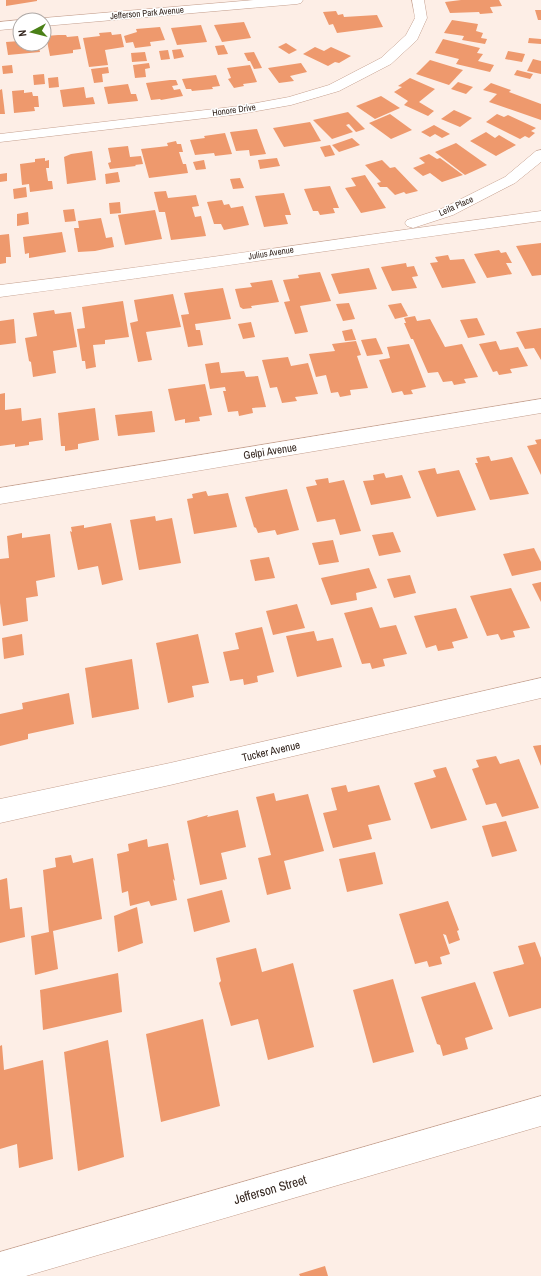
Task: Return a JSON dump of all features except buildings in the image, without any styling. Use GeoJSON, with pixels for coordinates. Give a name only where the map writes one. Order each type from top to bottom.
{"type":"FeatureCollection","features":[{"type":"Feature","properties":{"kind":"street","name":"Jefferson Park Avenue"},"geometry":{"type":"LineString","coordinates":[[52,21],[297,0]]}},
{"type":"Feature","properties":{"kind":"street","name":"Honore Drive"},"geometry":{"type":"LineString","coordinates":[[0,138],[240,110],[291,101],[334,88],[386,61],[412,37],[421,18],[418,0]]}},
{"type":"Feature","properties":{"kind":"street"},"geometry":{"type":"LineString","coordinates":[[0,26],[12,25]]}},
{"type":"Feature","properties":{"kind":"street","name":"Leila Place"},"geometry":{"type":"LineString","coordinates":[[361,240],[447,212],[510,180],[541,154]]}},
{"type":"Feature","properties":{"kind":"street","name":"Julius Avenue"},"geometry":{"type":"LineString","coordinates":[[0,291],[142,273],[361,240],[541,216]]}},
{"type":"Feature","properties":{"kind":"street","name":"Gelpi Avenue"},"geometry":{"type":"LineString","coordinates":[[0,496],[541,406]]}},
{"type":"Feature","properties":{"kind":"street","name":"Tucker Avenue"},"geometry":{"type":"LineString","coordinates":[[0,811],[170,774],[541,688]]}},
{"type":"Feature","properties":{"kind":"street","name":"Jefferson Street"},"geometry":{"type":"LineString","coordinates":[[0,1268],[541,1111]]}}]}
